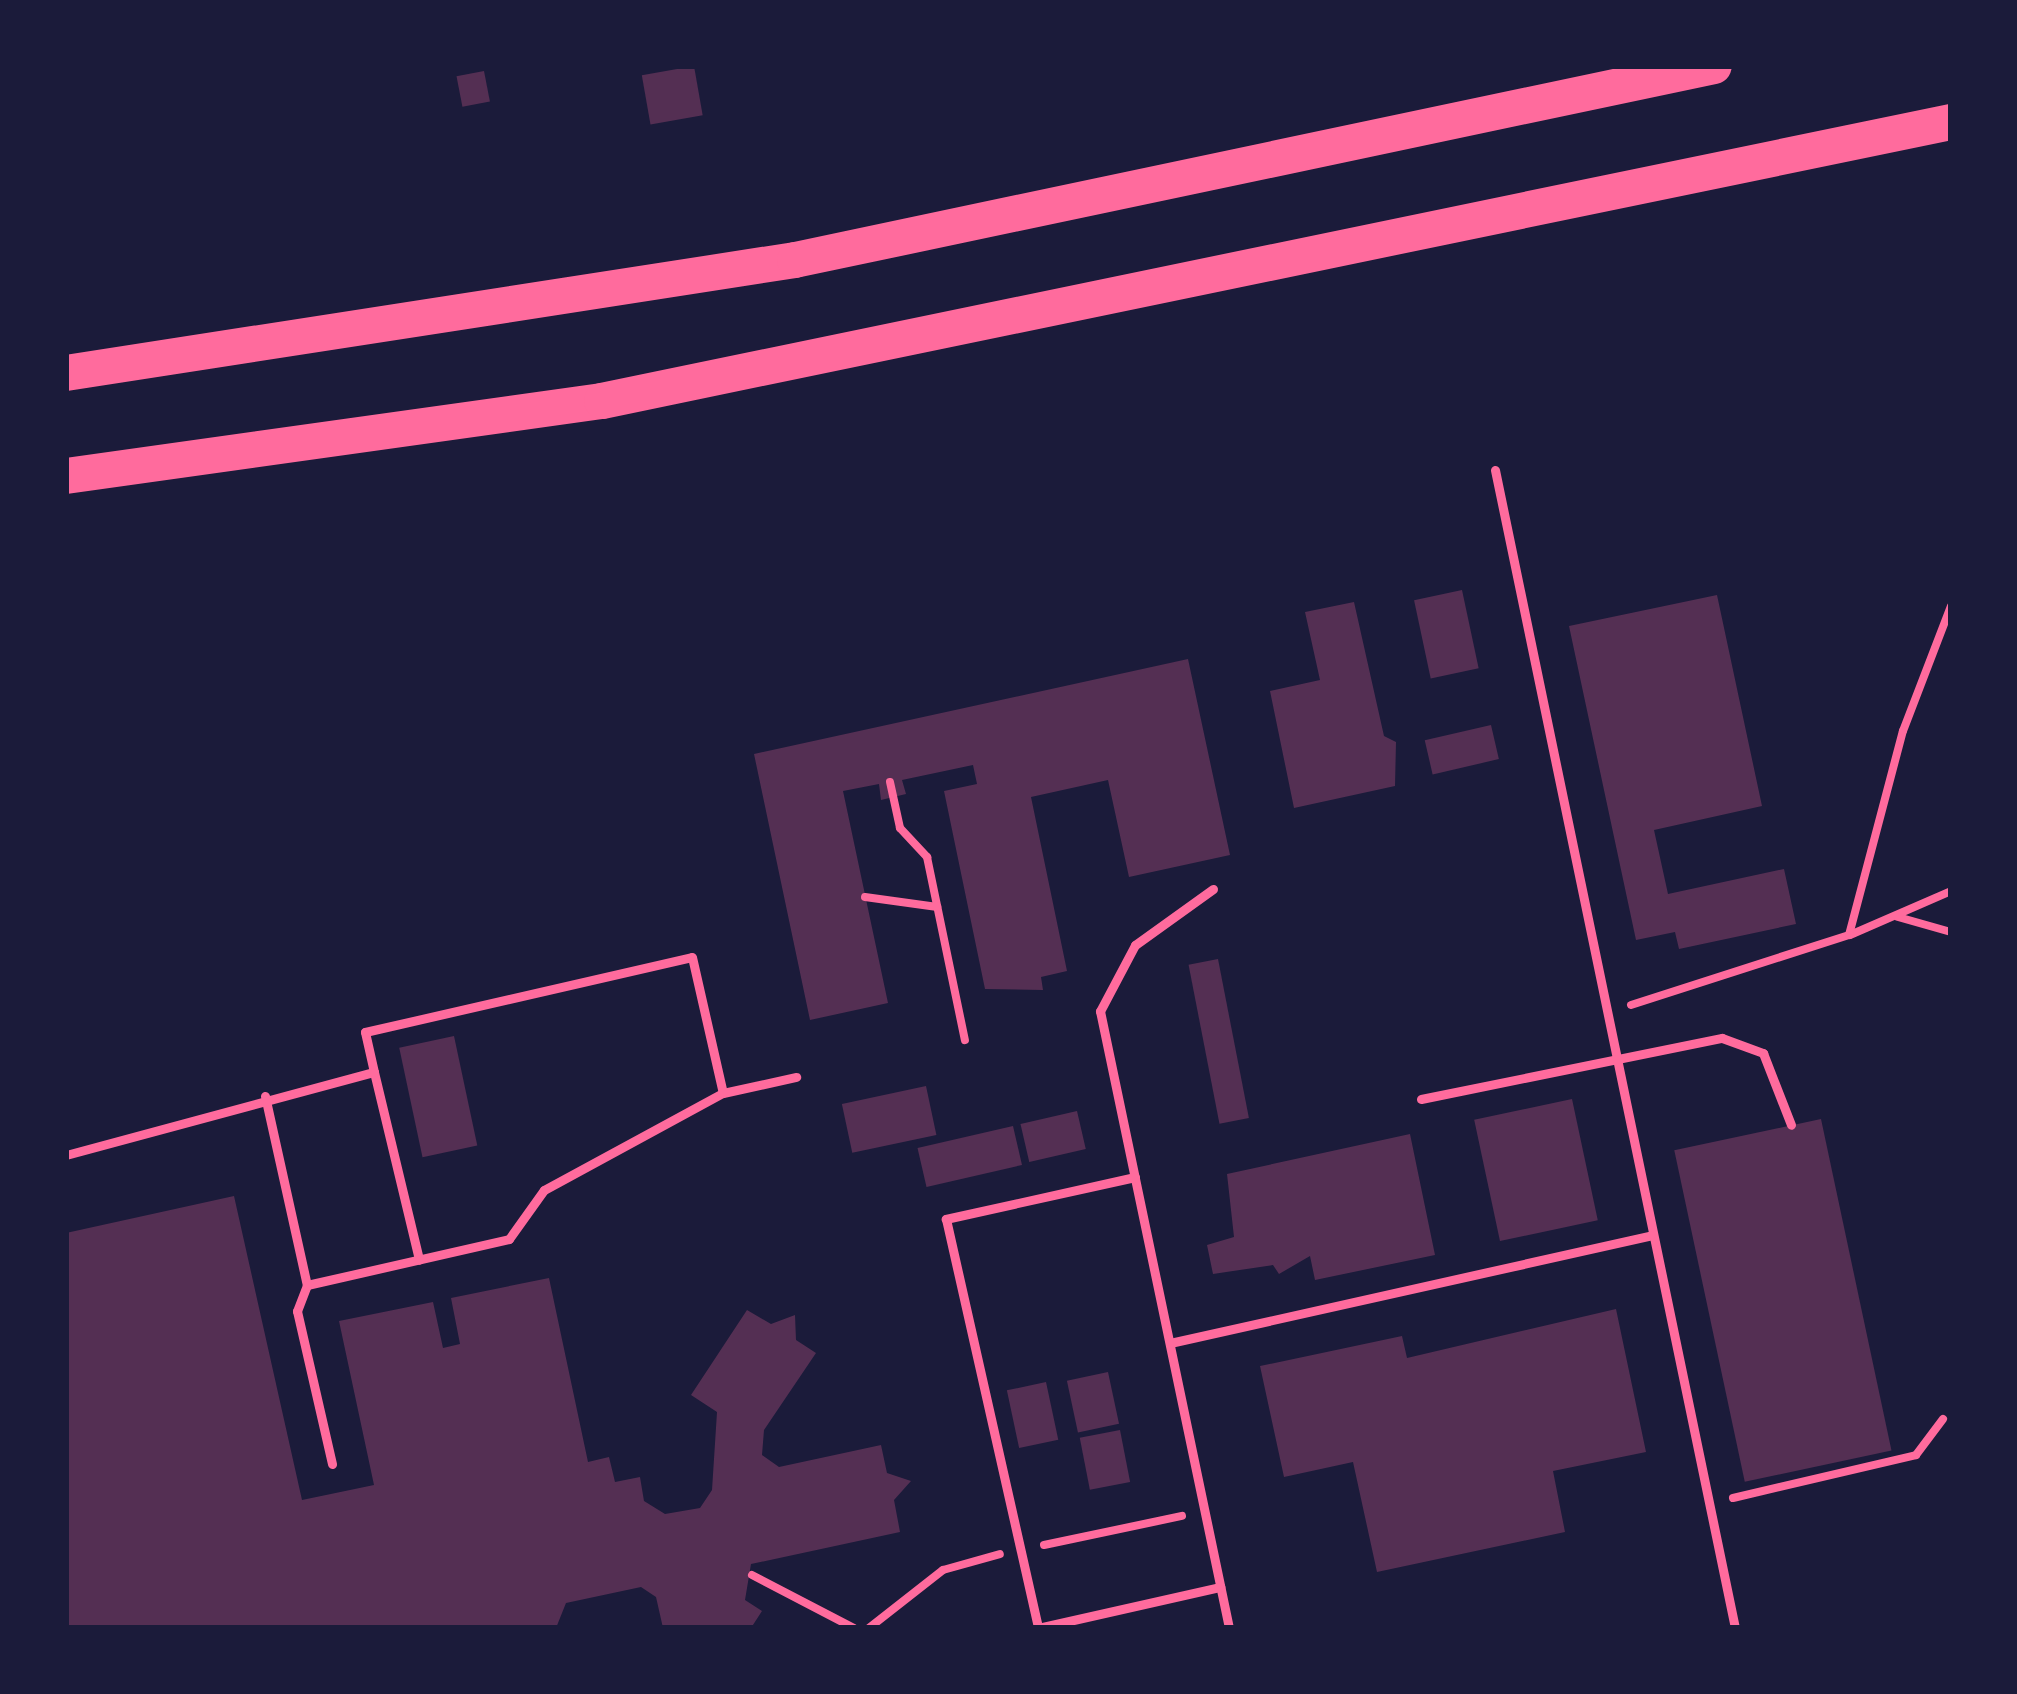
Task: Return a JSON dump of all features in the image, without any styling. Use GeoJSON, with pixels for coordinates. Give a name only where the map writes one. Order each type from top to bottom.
{"type":"FeatureCollection","features":[{"type":"Feature","properties":{"kind":"highway"},"geometry":{"type":"LineString","coordinates":[[66,374],[749,268],[1714,66]]}},
{"type":"Feature","properties":{"kind":"highway"},"geometry":{"type":"LineString","coordinates":[[66,476],[602,401],[1951,122]]}},
{"type":"Feature","properties":{"kind":"lane"},"geometry":{"type":"LineString","coordinates":[[1495,470],[1612,1012],[1610,1057],[1735,1628]]}},
{"type":"Feature","properties":{"kind":"lane"},"geometry":{"type":"LineString","coordinates":[[1214,889],[1135,946],[1100,1011],[1229,1628]]}},
{"type":"Feature","properties":{"kind":"lane"},"geometry":{"type":"LineString","coordinates":[[418,1260],[365,1032],[692,957],[723,1093]]}},
{"type":"Feature","properties":{"kind":"lane"},"geometry":{"type":"LineString","coordinates":[[1421,1099],[1610,1057],[1738,1042],[1777,1073],[1791,1125]]}},
{"type":"Feature","properties":{"kind":"lane"},"geometry":{"type":"LineString","coordinates":[[66,1155],[204,1125],[265,1096],[374,1072]]}},
{"type":"Feature","properties":{"kind":"lane"},"geometry":{"type":"LineString","coordinates":[[307,1285],[509,1239],[544,1190],[723,1093],[796,1077]]}},
{"type":"Feature","properties":{"kind":"lane"},"geometry":{"type":"LineString","coordinates":[[265,1096],[307,1285],[297,1312],[332,1464]]}},
{"type":"Feature","properties":{"kind":"lane"},"geometry":{"type":"LineString","coordinates":[[1135,1177],[946,1219],[1037,1628],[1220,1587]]}},
{"type":"Feature","properties":{"kind":"lane"},"geometry":{"type":"LineString","coordinates":[[1170,1343],[1650,1236]]}},
{"type":"Feature","properties":{"kind":"path"},"geometry":{"type":"LineString","coordinates":[[1849,935],[1903,731],[1951,606]]}},
{"type":"Feature","properties":{"kind":"path"},"geometry":{"type":"LineString","coordinates":[[890,782],[900,828],[927,857],[965,1040]]}},
{"type":"Feature","properties":{"kind":"path"},"geometry":{"type":"LineString","coordinates":[[1612,1012],[1849,935],[1951,891]]}},
{"type":"Feature","properties":{"kind":"path"},"geometry":{"type":"LineString","coordinates":[[866,897],[937,908]]}},
{"type":"Feature","properties":{"kind":"path"},"geometry":{"type":"LineString","coordinates":[[1897,916],[1951,932]]}},
{"type":"Feature","properties":{"kind":"path"},"geometry":{"type":"LineString","coordinates":[[1708,1504],[1916,1455],[1943,1419]]}},
{"type":"Feature","properties":{"kind":"path"},"geometry":{"type":"LineString","coordinates":[[869,1628],[943,1570],[1204,1511]]}},
{"type":"Feature","properties":{"kind":"path"},"geometry":{"type":"LineString","coordinates":[[752,1575],[854,1628]]}},
{"type":"Feature","properties":{"kind":"building"},"geometry":{"type":"Polygon","coordinates":[[[694,66],[703,115],[650,124],[642,75],[694,66]]]}},
{"type":"Feature","properties":{"kind":"building"},"geometry":{"type":"Polygon","coordinates":[[[484,71],[490,101],[462,107],[457,76],[484,71]]]}},
{"type":"Feature","properties":{"kind":"building"},"geometry":{"type":"Polygon","coordinates":[[[1462,590],[1479,668],[1431,678],[1414,600],[1462,590]]]}},
{"type":"Feature","properties":{"kind":"building"},"geometry":{"type":"Polygon","coordinates":[[[1717,595],[1762,806],[1654,830],[1668,894],[1784,869],[1796,924],[1679,949],[1675,932],[1636,940],[1569,626],[1717,595]]]}},
{"type":"Feature","properties":{"kind":"building"},"geometry":{"type":"Polygon","coordinates":[[[1354,602],[1384,736],[1396,742],[1395,786],[1294,808],[1270,691],[1320,680],[1305,612],[1354,602]]]}},
{"type":"Feature","properties":{"kind":"building"},"geometry":{"type":"Polygon","coordinates":[[[1188,659],[1230,855],[1129,877],[1108,780],[1031,797],[1067,971],[1041,977],[1043,990],[985,989],[944,791],[977,784],[973,765],[902,780],[906,794],[881,800],[879,784],[843,791],[888,1003],[810,1020],[754,754],[1188,659]]]}},
{"type":"Feature","properties":{"kind":"building"},"geometry":{"type":"Polygon","coordinates":[[[1491,725],[1499,759],[1433,774],[1425,740],[1491,725]]]}},
{"type":"Feature","properties":{"kind":"building"},"geometry":{"type":"Polygon","coordinates":[[[1218,959],[1249,1118],[1219,1124],[1189,965],[1218,959]]]}},
{"type":"Feature","properties":{"kind":"building"},"geometry":{"type":"Polygon","coordinates":[[[454,1036],[477,1146],[423,1157],[399,1048],[454,1036]]]}},
{"type":"Feature","properties":{"kind":"building"},"geometry":{"type":"Polygon","coordinates":[[[926,1086],[936,1135],[852,1153],[842,1104],[926,1086]]]}},
{"type":"Feature","properties":{"kind":"building"},"geometry":{"type":"Polygon","coordinates":[[[1572,1099],[1598,1220],[1500,1241],[1474,1120],[1572,1099]]]}},
{"type":"Feature","properties":{"kind":"building"},"geometry":{"type":"Polygon","coordinates":[[[1077,1111],[1086,1149],[1029,1162],[1020,1124],[1077,1111]]]}},
{"type":"Feature","properties":{"kind":"building"},"geometry":{"type":"Polygon","coordinates":[[[1821,1119],[1891,1451],[1745,1482],[1674,1150],[1821,1119]]]}},
{"type":"Feature","properties":{"kind":"building"},"geometry":{"type":"Polygon","coordinates":[[[1013,1126],[1022,1165],[927,1187],[918,1148],[1013,1126]]]}},
{"type":"Feature","properties":{"kind":"building"},"geometry":{"type":"Polygon","coordinates":[[[1410,1134],[1435,1255],[1315,1280],[1310,1256],[1279,1274],[1273,1265],[1213,1274],[1207,1245],[1234,1237],[1227,1174],[1410,1134]]]}},
{"type":"Feature","properties":{"kind":"building"},"geometry":{"type":"Polygon","coordinates":[[[234,1196],[302,1500],[374,1485],[339,1321],[433,1302],[443,1348],[460,1344],[451,1298],[549,1278],[588,1462],[609,1457],[615,1482],[640,1477],[644,1501],[665,1514],[700,1508],[712,1490],[717,1412],[691,1395],[747,1310],[771,1324],[795,1315],[796,1340],[816,1353],[764,1430],[762,1455],[779,1467],[881,1445],[887,1473],[911,1481],[894,1500],[900,1532],[751,1564],[745,1600],[762,1611],[751,1628],[663,1628],[656,1597],[641,1587],[566,1603],[556,1628],[66,1628],[66,1233],[234,1196]]]}},
{"type":"Feature","properties":{"kind":"building"},"geometry":{"type":"Polygon","coordinates":[[[1616,1309],[1646,1452],[1553,1471],[1565,1532],[1377,1572],[1353,1462],[1284,1477],[1260,1366],[1402,1336],[1407,1358],[1616,1309]]]}},
{"type":"Feature","properties":{"kind":"building"},"geometry":{"type":"Polygon","coordinates":[[[1108,1372],[1119,1424],[1078,1433],[1067,1381],[1108,1372]]]}},
{"type":"Feature","properties":{"kind":"building"},"geometry":{"type":"Polygon","coordinates":[[[1046,1382],[1058,1440],[1019,1448],[1007,1390],[1046,1382]]]}},
{"type":"Feature","properties":{"kind":"building"},"geometry":{"type":"Polygon","coordinates":[[[1120,1430],[1130,1482],[1090,1490],[1080,1438],[1120,1430]]]}}]}
